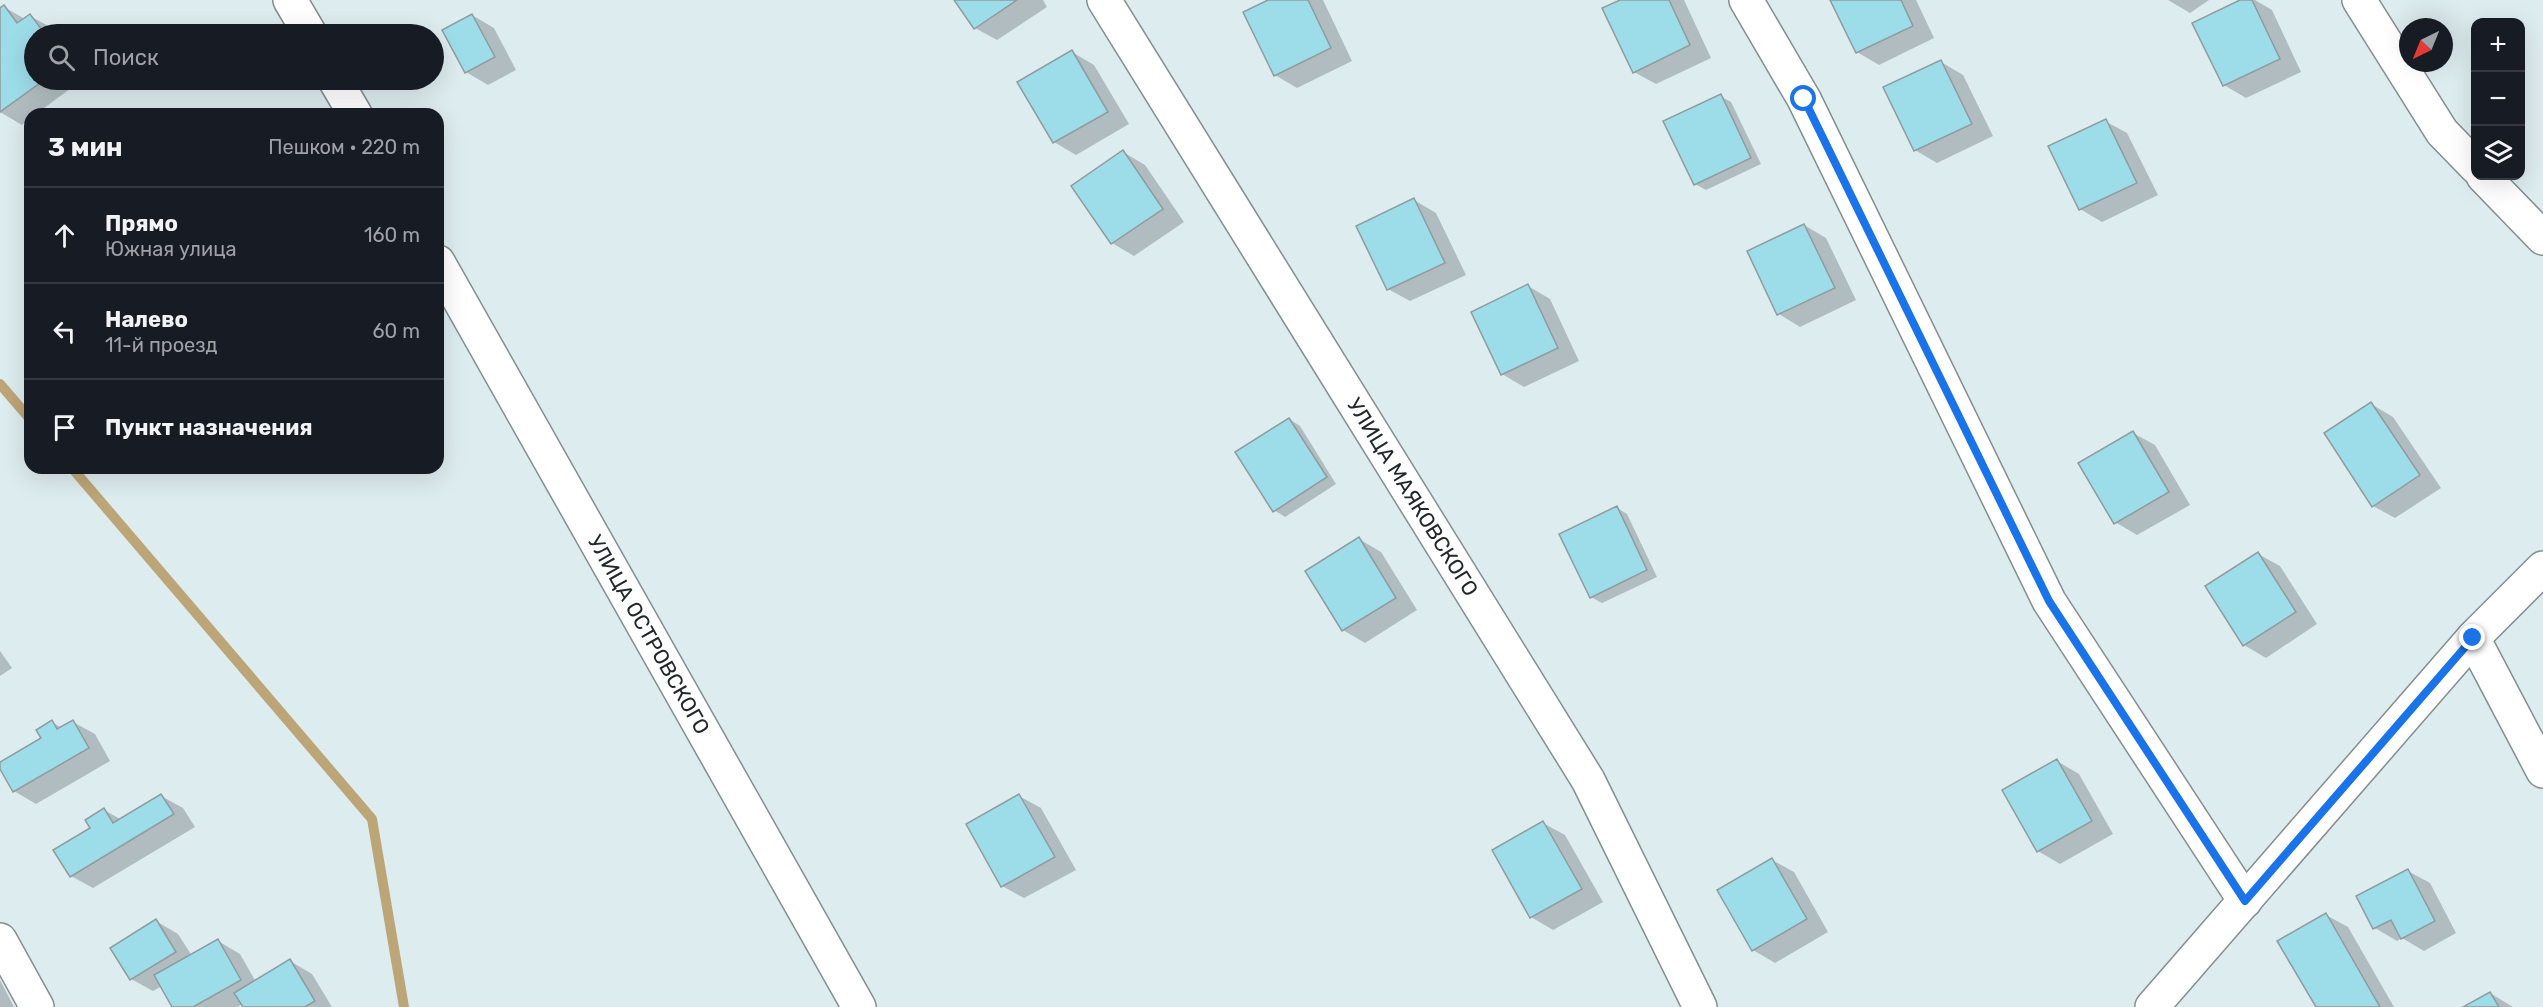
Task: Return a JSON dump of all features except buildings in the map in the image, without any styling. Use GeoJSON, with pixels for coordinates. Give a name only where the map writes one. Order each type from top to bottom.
{"type":"FeatureCollection","features":[{"type":"Feature","properties":{"kind":"street"},"geometry":{"type":"LineString","coordinates":[[290,0],[304,24]]}},
{"type":"Feature","properties":{"kind":"street","name":"УЛИЦА МАЯКОВСКОГО"},"geometry":{"type":"LineString","coordinates":[[1104,0],[1588,780],[1700,1007]]}},
{"type":"Feature","properties":{"kind":"street"},"geometry":{"type":"LineString","coordinates":[[1746,0],[1804,99],[2049,601],[2245,901]]}},
{"type":"Feature","properties":{"kind":"street"},"geometry":{"type":"LineString","coordinates":[[2359,0],[2442,132],[2471,163]]}},
{"type":"Feature","properties":{"kind":"street"},"geometry":{"type":"LineString","coordinates":[[341,90],[351,108]]}},
{"type":"Feature","properties":{"kind":"street"},"geometry":{"type":"LineString","coordinates":[[2487,180],[2543,237]]}},
{"type":"Feature","properties":{"kind":"street","name":"УЛИЦА ОСТРОВСКОГО"},"geometry":{"type":"LineString","coordinates":[[444,273],[859,1007]]}},
{"type":"Feature","properties":{"kind":"street"},"geometry":{"type":"LineString","coordinates":[[2152,1007],[2473,638],[2543,568]]}},
{"type":"Feature","properties":{"kind":"street"},"geometry":{"type":"LineString","coordinates":[[2473,638],[2543,771]]}},
{"type":"Feature","properties":{"kind":"street"},"geometry":{"type":"LineString","coordinates":[[0,940],[37,1007]]}},
{"type":"Feature","properties":{"kind":"waterway"},"geometry":{"type":"LineString","coordinates":[[0,384],[24,412]]}},
{"type":"Feature","properties":{"kind":"waterway"},"geometry":{"type":"LineString","coordinates":[[77,474],[372,819],[404,1007]]}},
{"type":"Feature","properties":{"kind":"route"},"geometry":{"type":"LineString","coordinates":[[1804,99],[2049,601],[2245,901],[2473,638]]}}]}
